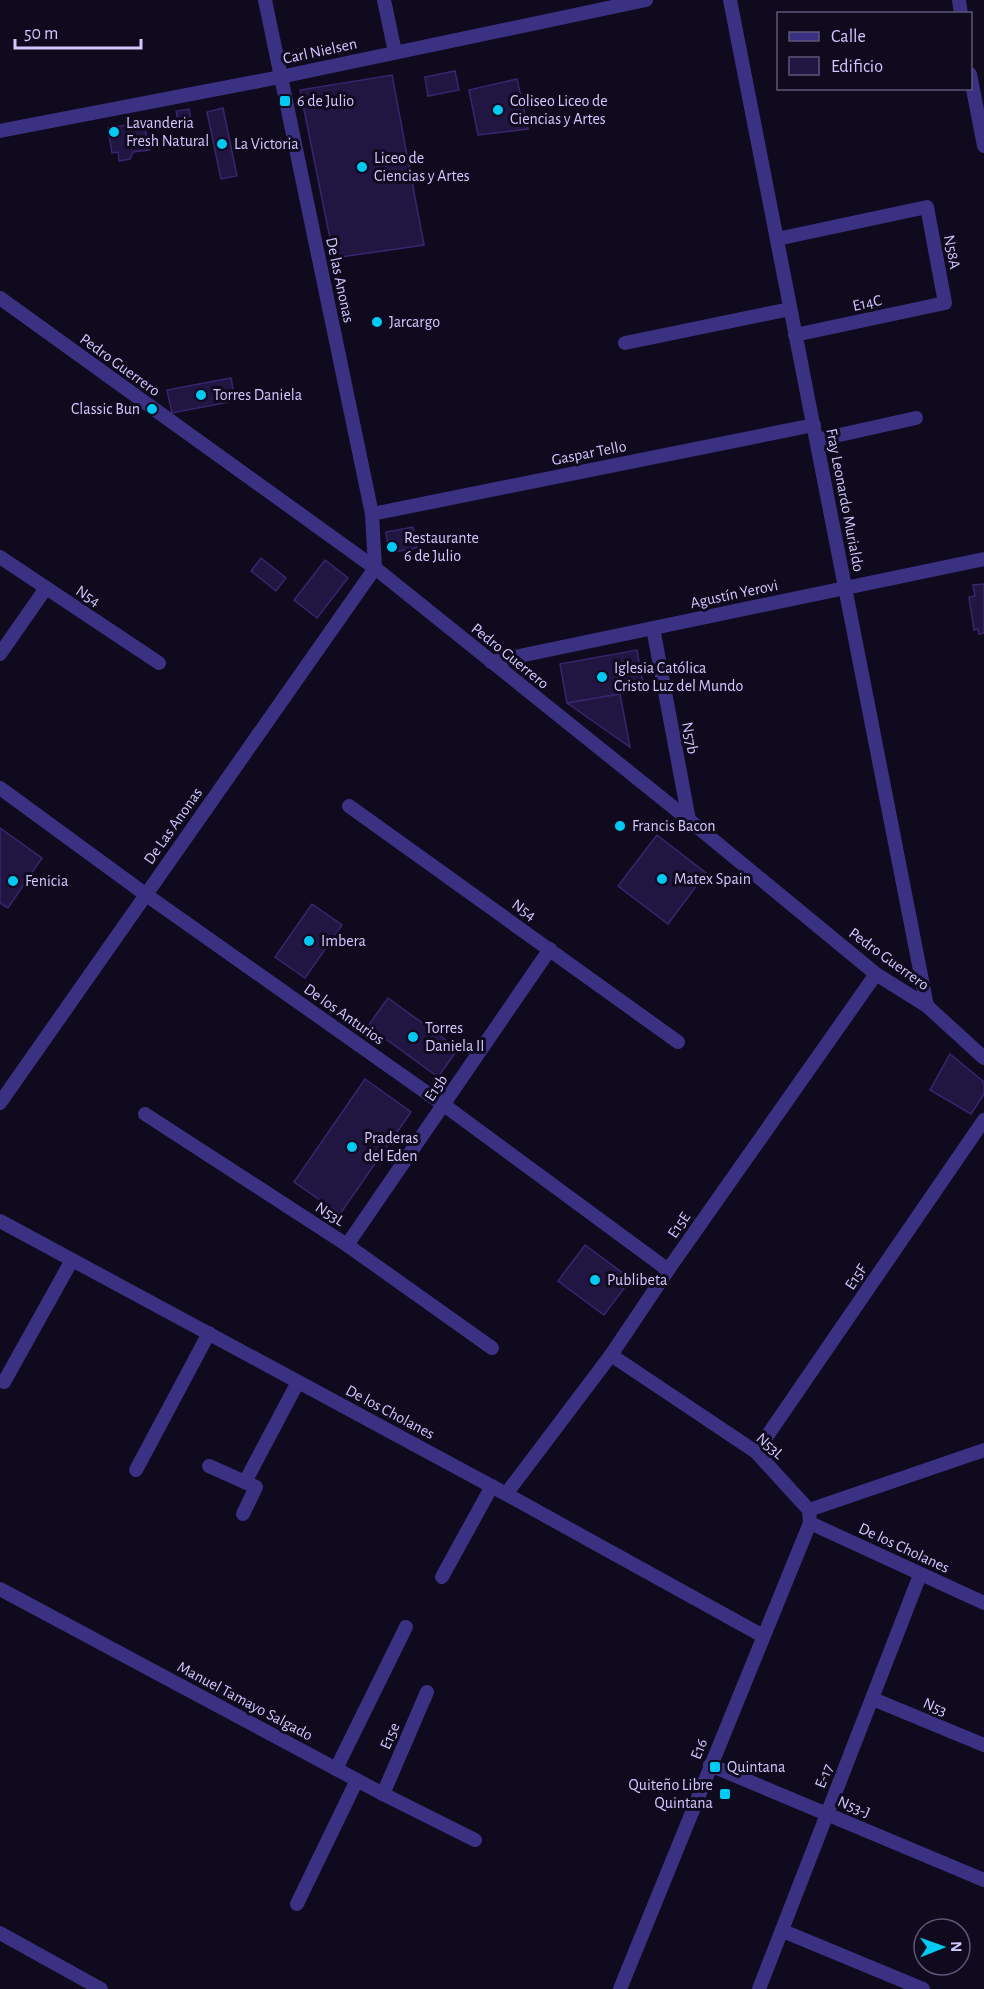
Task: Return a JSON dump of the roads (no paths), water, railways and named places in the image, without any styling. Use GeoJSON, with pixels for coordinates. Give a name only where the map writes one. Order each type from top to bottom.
{"type":"FeatureCollection","features":[{"type":"Feature","properties":{"kind":"street","name":"De las Anonas"},"geometry":{"type":"LineString","coordinates":[[265,0],[372,514],[375,568]]}},
{"type":"Feature","properties":{"kind":"street"},"geometry":{"type":"LineString","coordinates":[[384,0],[395,52]]}},
{"type":"Feature","properties":{"kind":"street"},"geometry":{"type":"LineString","coordinates":[[575,0],[578,14]]}},
{"type":"Feature","properties":{"kind":"street","name":"Carl Nielsen"},"geometry":{"type":"LineString","coordinates":[[0,131],[646,0]]}},
{"type":"Feature","properties":{"kind":"street","name":"Fray Leonardo Murialdo"},"geometry":{"type":"LineString","coordinates":[[730,0],[927,1006]]}},
{"type":"Feature","properties":{"kind":"street"},"geometry":{"type":"LineString","coordinates":[[972,84],[984,146]]}},
{"type":"Feature","properties":{"kind":"street","name":"N58A"},"geometry":{"type":"LineString","coordinates":[[777,239],[927,207],[945,303]]}},
{"type":"Feature","properties":{"kind":"street","name":"Pedro Guerrero"},"geometry":{"type":"LineString","coordinates":[[0,298],[375,568],[689,820],[876,974],[927,1006],[983,1056]]}},
{"type":"Feature","properties":{"kind":"street","name":"E14C"},"geometry":{"type":"LineString","coordinates":[[795,335],[945,303]]}},
{"type":"Feature","properties":{"kind":"street"},"geometry":{"type":"LineString","coordinates":[[625,343],[790,309]]}},
{"type":"Feature","properties":{"kind":"street"},"geometry":{"type":"LineString","coordinates":[[817,440],[916,418]]}},
{"type":"Feature","properties":{"kind":"street","name":"Gaspar Tello"},"geometry":{"type":"LineString","coordinates":[[372,514],[814,425]]}},
{"type":"Feature","properties":{"kind":"street","name":"N54"},"geometry":{"type":"LineString","coordinates":[[0,557],[159,663]]}},
{"type":"Feature","properties":{"kind":"street","name":"Agustín Yerovi"},"geometry":{"type":"LineString","coordinates":[[491,662],[984,559]]}},
{"type":"Feature","properties":{"kind":"street","name":"De Las Anonas"},"geometry":{"type":"LineString","coordinates":[[0,1103],[375,568]]}},
{"type":"Feature","properties":{"kind":"street"},"geometry":{"type":"LineString","coordinates":[[0,654],[46,588]]}},
{"type":"Feature","properties":{"kind":"street","name":"N57b"},"geometry":{"type":"LineString","coordinates":[[653,628],[689,820]]}},
{"type":"Feature","properties":{"kind":"street","name":"De los Anturios"},"geometry":{"type":"LineString","coordinates":[[0,788],[444,1105],[668,1270]]}},
{"type":"Feature","properties":{"kind":"street","name":"N54"},"geometry":{"type":"LineString","coordinates":[[349,806],[678,1042]]}},
{"type":"Feature","properties":{"kind":"street","name":"E15b"},"geometry":{"type":"LineString","coordinates":[[347,1245],[550,949]]}},
{"type":"Feature","properties":{"kind":"street","name":"E15E"},"geometry":{"type":"LineString","coordinates":[[506,1494],[611,1355],[876,974]]}},
{"type":"Feature","properties":{"kind":"street","name":"N53L"},"geometry":{"type":"LineString","coordinates":[[145,1114],[347,1245],[492,1348]]}},
{"type":"Feature","properties":{"kind":"street","name":"E15F"},"geometry":{"type":"LineString","coordinates":[[756,1452],[984,1120]]}},
{"type":"Feature","properties":{"kind":"street","name":"De los Cholanes"},"geometry":{"type":"LineString","coordinates":[[0,1221],[492,1486],[763,1636]]}},
{"type":"Feature","properties":{"kind":"street"},"geometry":{"type":"LineString","coordinates":[[4,1382],[72,1260]]}},
{"type":"Feature","properties":{"kind":"street"},"geometry":{"type":"LineString","coordinates":[[136,1470],[209,1334]]}},
{"type":"Feature","properties":{"kind":"street","name":"N53L"},"geometry":{"type":"LineString","coordinates":[[611,1355],[756,1452],[809,1516]]}},
{"type":"Feature","properties":{"kind":"street"},"geometry":{"type":"LineString","coordinates":[[245,1482],[298,1382]]}},
{"type":"Feature","properties":{"kind":"street"},"geometry":{"type":"LineString","coordinates":[[809,1516],[984,1450]]}},
{"type":"Feature","properties":{"kind":"street"},"geometry":{"type":"LineString","coordinates":[[209,1466],[256,1487],[243,1514]]}},
{"type":"Feature","properties":{"kind":"street"},"geometry":{"type":"LineString","coordinates":[[442,1577],[492,1486]]}},
{"type":"Feature","properties":{"kind":"street","name":"De los Cholanes"},"geometry":{"type":"LineString","coordinates":[[809,1516],[920,1575],[984,1603]]}},
{"type":"Feature","properties":{"kind":"street","name":"E16"},"geometry":{"type":"LineString","coordinates":[[621,1989],[809,1516]]}},
{"type":"Feature","properties":{"kind":"street","name":"E-17"},"geometry":{"type":"LineString","coordinates":[[759,1989],[920,1575]]}},
{"type":"Feature","properties":{"kind":"street","name":"Manuel Tamayo Salgado"},"geometry":{"type":"LineString","coordinates":[[0,1589],[383,1794],[475,1840]]}},
{"type":"Feature","properties":{"kind":"street"},"geometry":{"type":"LineString","coordinates":[[336,1768],[406,1627]]}},
{"type":"Feature","properties":{"kind":"street","name":"E15e"},"geometry":{"type":"LineString","coordinates":[[383,1794],[427,1692]]}},
{"type":"Feature","properties":{"kind":"street","name":"N53"},"geometry":{"type":"LineString","coordinates":[[873,1699],[984,1745]]}},
{"type":"Feature","properties":{"kind":"street","name":"N53-J"},"geometry":{"type":"LineString","coordinates":[[710,1765],[984,1880]]}},
{"type":"Feature","properties":{"kind":"street"},"geometry":{"type":"LineString","coordinates":[[297,1904],[357,1780]]}},
{"type":"Feature","properties":{"kind":"street"},"geometry":{"type":"LineString","coordinates":[[783,1930],[924,1989]]}},
{"type":"Feature","properties":{"kind":"street"},"geometry":{"type":"LineString","coordinates":[[0,1933],[101,1989]]}},
{"type":"Feature","properties":{"kind":"place","name":"6 de Julio"},"geometry":{"type":"Point","coordinates":[285,101]}},
{"type":"Feature","properties":{"kind":"place","name":"Coliseo Liceo de Ciencias y Artes"},"geometry":{"type":"Point","coordinates":[498,110]}},
{"type":"Feature","properties":{"kind":"place","name":"Lavanderia Fresh Natural"},"geometry":{"type":"Point","coordinates":[114,132]}},
{"type":"Feature","properties":{"kind":"place","name":"La Victoria"},"geometry":{"type":"Point","coordinates":[222,144]}},
{"type":"Feature","properties":{"kind":"place","name":"Liceo de Ciencias y Artes"},"geometry":{"type":"Point","coordinates":[362,167]}},
{"type":"Feature","properties":{"kind":"place","name":"Jarcargo"},"geometry":{"type":"Point","coordinates":[377,322]}},
{"type":"Feature","properties":{"kind":"place","name":"Torres Daniela"},"geometry":{"type":"Point","coordinates":[201,395]}},
{"type":"Feature","properties":{"kind":"place","name":"Classic Bun"},"geometry":{"type":"Point","coordinates":[152,409]}},
{"type":"Feature","properties":{"kind":"place","name":"Restaurante 6 de Julio"},"geometry":{"type":"Point","coordinates":[392,547]}},
{"type":"Feature","properties":{"kind":"place","name":"Iglesia Católica Cristo Luz del Mundo"},"geometry":{"type":"Point","coordinates":[602,677]}},
{"type":"Feature","properties":{"kind":"place","name":"Francis Bacon"},"geometry":{"type":"Point","coordinates":[620,826]}},
{"type":"Feature","properties":{"kind":"place","name":"Matex Spain"},"geometry":{"type":"Point","coordinates":[662,879]}},
{"type":"Feature","properties":{"kind":"place","name":"Fenicia"},"geometry":{"type":"Point","coordinates":[13,881]}},
{"type":"Feature","properties":{"kind":"place","name":"Imbera"},"geometry":{"type":"Point","coordinates":[309,941]}},
{"type":"Feature","properties":{"kind":"place","name":"Torres Daniela II"},"geometry":{"type":"Point","coordinates":[413,1037]}},
{"type":"Feature","properties":{"kind":"place","name":"Praderas del Eden"},"geometry":{"type":"Point","coordinates":[352,1147]}},
{"type":"Feature","properties":{"kind":"place","name":"Publibeta"},"geometry":{"type":"Point","coordinates":[595,1280]}},
{"type":"Feature","properties":{"kind":"place","name":"Quintana"},"geometry":{"type":"Point","coordinates":[715,1767]}},
{"type":"Feature","properties":{"kind":"place","name":"Quiteño Libre Quintana"},"geometry":{"type":"Point","coordinates":[725,1794]}}]}
